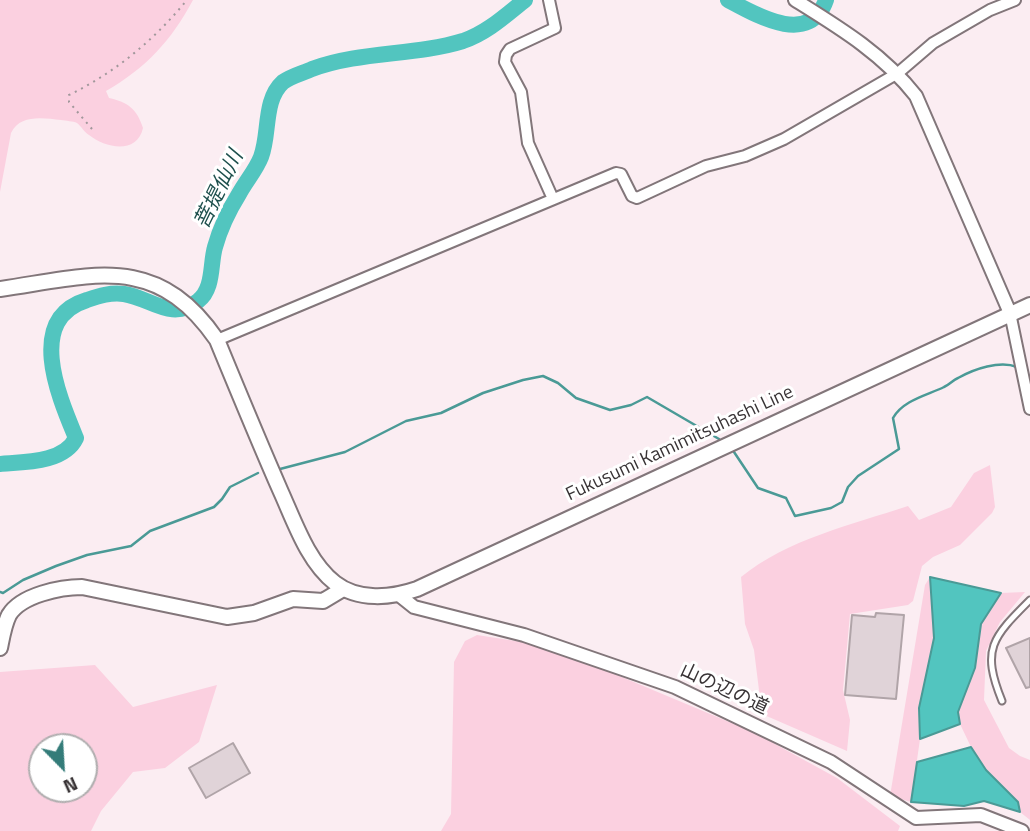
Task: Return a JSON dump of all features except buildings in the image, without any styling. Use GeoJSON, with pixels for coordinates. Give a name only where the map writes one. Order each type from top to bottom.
{"type":"FeatureCollection","features":[{"type":"Feature","properties":{"kind":"main road"},"geometry":{"type":"LineString","coordinates":[[0,289],[116,274],[137,277],[183,300],[198,314],[217,340],[313,559],[323,573],[343,589]]}},
{"type":"Feature","properties":{"kind":"main road","name":"Fukusumi Kamimitsuhashi Line"},"geometry":{"type":"LineString","coordinates":[[0,648],[9,615],[15,608],[66,587],[82,587],[227,617],[254,613],[293,599],[323,601],[343,589],[363,595],[399,595],[1030,305]]}},
{"type":"Feature","properties":{"kind":"street"},"geometry":{"type":"LineString","coordinates":[[549,0],[555,28],[510,49],[505,62],[521,92],[528,143],[553,199]]}},
{"type":"Feature","properties":{"kind":"street"},"geometry":{"type":"LineString","coordinates":[[795,0],[861,42],[898,73],[916,96],[1010,313],[1030,409]]}},
{"type":"Feature","properties":{"kind":"street"},"geometry":{"type":"LineString","coordinates":[[217,340],[619,172],[632,196],[640,197],[706,166],[745,156],[784,139],[898,73],[933,43],[990,10],[1015,0]]}},
{"type":"Feature","properties":{"kind":"street","name":"山の辺の道"},"geometry":{"type":"LineString","coordinates":[[399,595],[414,607],[524,635],[675,687],[831,762],[916,818],[981,816],[1022,831]]}},
{"type":"Feature","properties":{"kind":"lane"},"geometry":{"type":"LineString","coordinates":[[1002,701],[993,677],[990,650],[1030,600]]}},
{"type":"Feature","properties":{"kind":"path"},"geometry":{"type":"LineString","coordinates":[[92,129],[69,102],[69,95],[99,79],[128,58],[149,41],[187,0]]}},
{"type":"Feature","properties":{"kind":"shaded area"},"geometry":{"type":"Polygon","coordinates":[[[0,0],[193,0],[176,28],[156,52],[133,73],[106,91],[109,98],[127,104],[135,111],[143,128],[140,137],[127,146],[112,146],[96,140],[75,122],[26,120],[11,133],[0,192],[0,0]]]}},
{"type":"Feature","properties":{"kind":"shaded area"},"geometry":{"type":"Polygon","coordinates":[[[990,465],[995,507],[992,513],[960,545],[933,557],[922,566],[913,601],[908,605],[850,614],[843,690],[850,720],[847,751],[762,714],[754,650],[745,624],[741,577],[759,564],[799,543],[843,527],[908,506],[919,520],[951,507],[974,473],[990,465]]]}},
{"type":"Feature","properties":{"kind":"shaded area"},"geometry":{"type":"Polygon","coordinates":[[[930,577],[934,638],[919,708],[920,739],[911,802],[890,796],[925,585],[930,577]]]}},
{"type":"Feature","properties":{"kind":"shaded area"},"geometry":{"type":"Polygon","coordinates":[[[1025,592],[1000,622],[986,651],[984,700],[1009,748],[1030,760],[1030,820],[1020,812],[1018,802],[986,770],[971,747],[960,724],[958,712],[975,668],[981,624],[1001,593],[1025,592]]]}},
{"type":"Feature","properties":{"kind":"shaded area"},"geometry":{"type":"Polygon","coordinates":[[[477,635],[548,646],[753,732],[837,778],[900,826],[898,831],[441,831],[451,814],[454,662],[465,641],[477,635]]]}},
{"type":"Feature","properties":{"kind":"shaded area"},"geometry":{"type":"Polygon","coordinates":[[[95,665],[133,707],[217,685],[199,742],[165,768],[133,772],[101,811],[91,831],[0,831],[0,672],[95,665]]]}},
{"type":"Feature","properties":{"kind":"water"},"geometry":{"type":"Polygon","coordinates":[[[930,577],[1001,593],[981,624],[975,668],[958,712],[960,724],[920,739],[919,708],[934,638],[930,577]]]}},
{"type":"Feature","properties":{"kind":"water"},"geometry":{"type":"Polygon","coordinates":[[[971,747],[986,770],[1018,802],[1020,812],[984,801],[964,806],[911,802],[917,762],[971,747]]]}},
{"type":"Feature","properties":{"kind":"waterway","name":"菩提仙川"},"geometry":{"type":"LineString","coordinates":[[0,464],[53,457],[70,446],[76,438],[62,402],[52,361],[52,341],[57,324],[68,310],[87,300],[110,294],[134,296],[170,309],[188,307],[203,296],[209,283],[219,233],[261,157],[272,98],[283,82],[331,63],[444,46],[472,38],[525,0]]}},
{"type":"Feature","properties":{"kind":"waterway","name":"菩提仙川"},"geometry":{"type":"LineString","coordinates":[[728,0],[767,19],[795,25],[808,22],[818,14],[826,0]]}},
{"type":"Feature","properties":{"kind":"waterway"},"geometry":{"type":"LineString","coordinates":[[734,452],[758,488],[786,498],[795,516],[831,508],[842,502],[848,487],[858,476],[899,449],[893,418],[903,407],[979,369],[1003,364],[1017,367]]}},
{"type":"Feature","properties":{"kind":"waterway"},"geometry":{"type":"LineString","coordinates":[[280,469],[345,452],[406,421],[441,413],[483,393],[543,376],[558,383],[576,398],[610,410],[631,405],[647,397],[719,439]]}},
{"type":"Feature","properties":{"kind":"waterway"},"geometry":{"type":"LineString","coordinates":[[0,592],[87,555],[131,546],[150,531],[214,507],[230,487],[258,473]]}}]}
